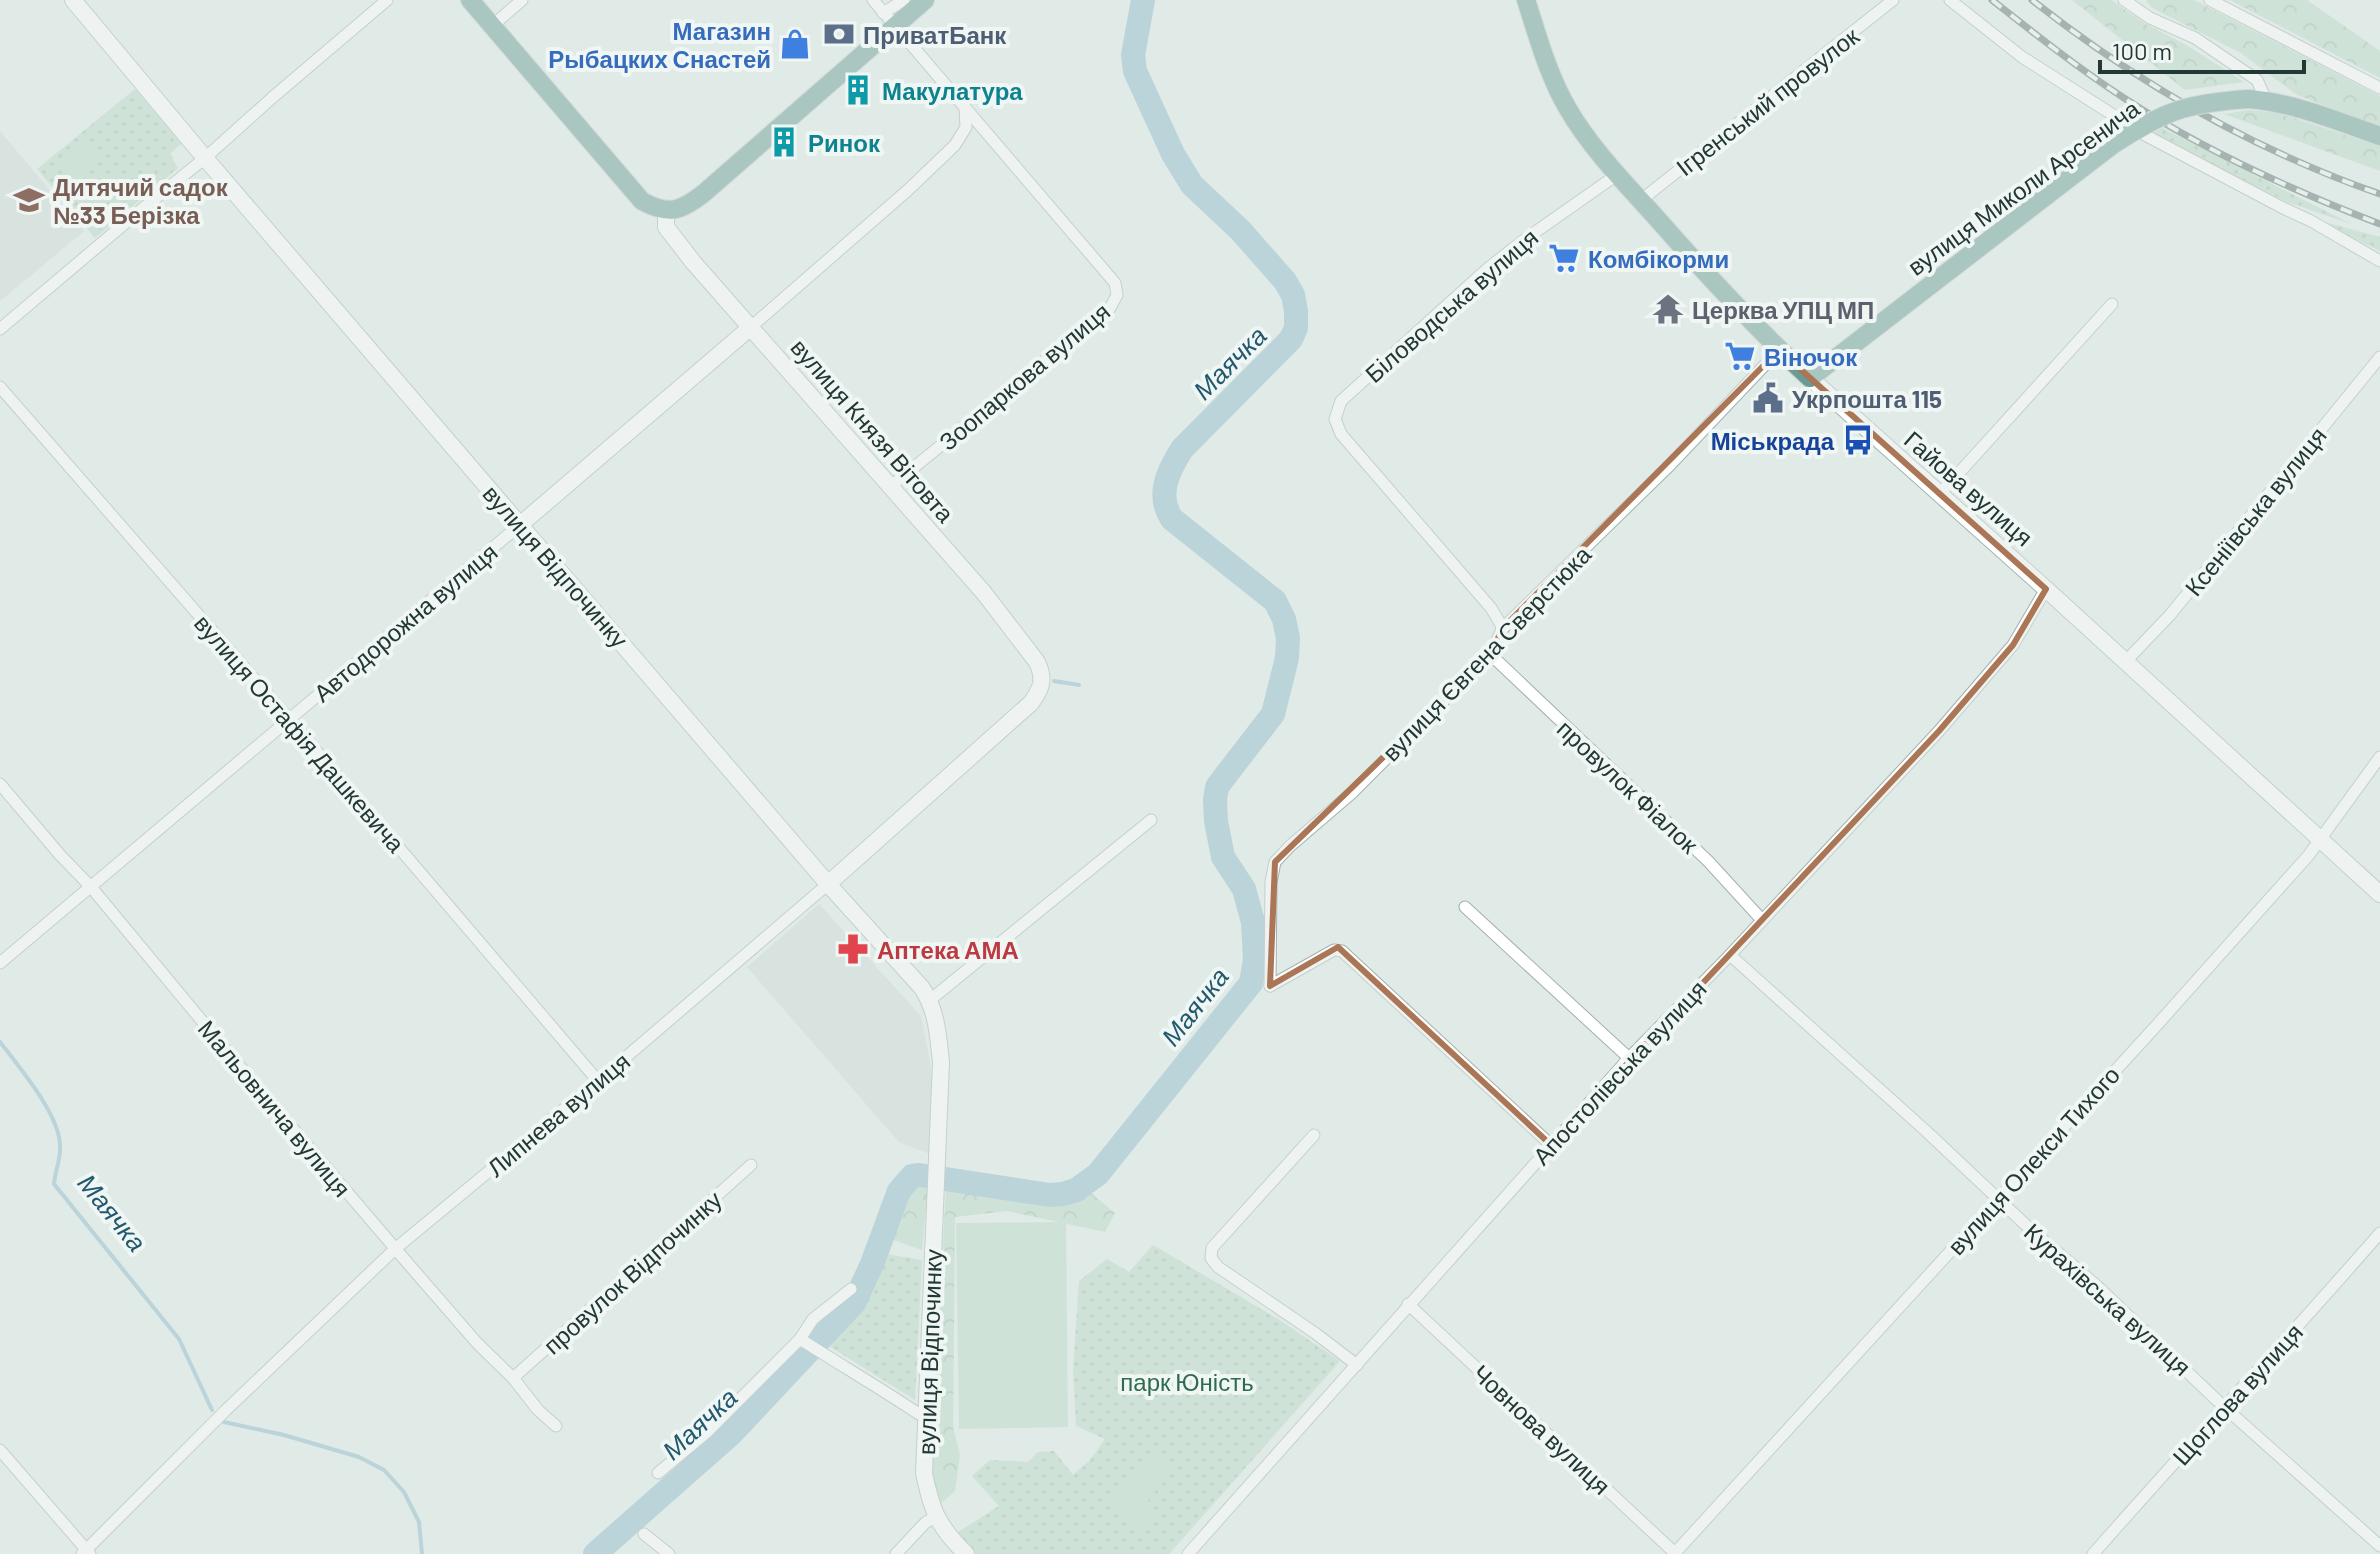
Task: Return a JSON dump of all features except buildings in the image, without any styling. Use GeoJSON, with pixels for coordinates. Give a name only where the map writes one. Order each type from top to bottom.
{"type":"FeatureCollection","features":[{"type":"Feature","properties":{"kind":"main road"},"geometry":{"type":"LineString","coordinates":[[470,0],[642,201],[666,211],[687,206],[704,193],[889,19],[925,0]]}},
{"type":"Feature","properties":{"kind":"main road","name":"Гайова вулиця"},"geometry":{"type":"LineString","coordinates":[[1526,0],[1553,81],[1589,140],[1703,272],[1810,378]]}},
{"type":"Feature","properties":{"kind":"main road","name":"вулиця Миколи Арсенича"},"geometry":{"type":"LineString","coordinates":[[1810,378],[2111,146],[2146,123],[2177,109],[2212,102],[2258,99],[2307,110],[2380,136]]}},
{"type":"Feature","properties":{"kind":"street","name":"вулиця Відпочинку"},"geometry":{"type":"LineString","coordinates":[[73,0],[205,158],[930,1000],[937,1025],[941,1062],[924,1473],[935,1517]]}},
{"type":"Feature","properties":{"kind":"street"},"geometry":{"type":"LineString","coordinates":[[0,329],[205,158],[387,0]]}},
{"type":"Feature","properties":{"kind":"street"},"geometry":{"type":"LineString","coordinates":[[492,26],[522,0]]}},
{"type":"Feature","properties":{"kind":"street","name":"Зоопаркова вулиця"},"geometry":{"type":"LineString","coordinates":[[873,0],[1115,283],[1117,295],[1110,308],[891,486]]}},
{"type":"Feature","properties":{"kind":"street"},"geometry":{"type":"LineString","coordinates":[[889,19],[904,0]]}},
{"type":"Feature","properties":{"kind":"street","name":"Ігренський провулок"},"geometry":{"type":"LineString","coordinates":[[1640,201],[1893,0]]}},
{"type":"Feature","properties":{"kind":"street"},"geometry":{"type":"LineString","coordinates":[[1950,0],[2022,57],[2143,134],[2311,221],[2380,261]]}},
{"type":"Feature","properties":{"kind":"street"},"geometry":{"type":"LineString","coordinates":[[2124,0],[2150,18],[2195,38],[2257,80],[2258,99]]}},
{"type":"Feature","properties":{"kind":"street"},"geometry":{"type":"LineString","coordinates":[[2210,0],[2380,88]]}},
{"type":"Feature","properties":{"kind":"street","name":"Автодорожна вулиця"},"geometry":{"type":"LineString","coordinates":[[0,963],[521,524],[908,190],[955,145],[966,127],[965,107]]}},
{"type":"Feature","properties":{"kind":"street","name":"Біловодська вулиця"},"geometry":{"type":"LineString","coordinates":[[1503,628],[1491,608],[1341,434],[1335,419],[1341,401],[1487,269],[1618,174]]}},
{"type":"Feature","properties":{"kind":"street","name":"вулиця Князя Вітовта"},"geometry":{"type":"LineString","coordinates":[[666,211],[666,227],[693,262],[984,593],[1037,662],[1043,673],[1043,684]]}},
{"type":"Feature","properties":{"kind":"street"},"geometry":{"type":"LineString","coordinates":[[1939,495],[2112,304]]}},
{"type":"Feature","properties":{"kind":"street","name":"вулиця Євгена Сверстюка"},"geometry":{"type":"LineString","coordinates":[[1551,1145],[1342,951],[1334,950],[1270,986],[1271,882],[1275,862],[1353,792],[1490,654],[1503,628],[1671,464],[1779,350]]}},
{"type":"Feature","properties":{"kind":"street","name":"Ксеніївська вулиця"},"geometry":{"type":"LineString","coordinates":[[2126,661],[2170,615],[2380,357]]}},
{"type":"Feature","properties":{"kind":"street","name":"Гайова вулиця"},"geometry":{"type":"LineString","coordinates":[[1810,378],[2380,894]]}},
{"type":"Feature","properties":{"kind":"street","name":"вулиця Остафія Дашкевича"},"geometry":{"type":"LineString","coordinates":[[0,387],[598,1081]]}},
{"type":"Feature","properties":{"kind":"street","name":"Апостолівська вулиця"},"geometry":{"type":"LineString","coordinates":[[1188,1554],[1629,1058],[1730,955],[1958,709],[2013,645],[2046,589]]}},
{"type":"Feature","properties":{"kind":"street","name":"провулок Фіалок"},"geometry":{"type":"LineString","coordinates":[[1490,654],[1708,861],[1762,920]]}},
{"type":"Feature","properties":{"kind":"street","name":"Липнева вулиця"},"geometry":{"type":"LineString","coordinates":[[86,1552],[226,1410],[395,1249],[828,884],[1031,703],[1043,684]]}},
{"type":"Feature","properties":{"kind":"street","name":"вулиця Олекси Тихого"},"geometry":{"type":"LineString","coordinates":[[1675,1554],[2156,1026],[2321,840],[2380,757]]}},
{"type":"Feature","properties":{"kind":"street","name":"Мальовнича вулиця"},"geometry":{"type":"LineString","coordinates":[[0,784],[91,887],[395,1249],[477,1343],[556,1426]]}},
{"type":"Feature","properties":{"kind":"street"},"geometry":{"type":"LineString","coordinates":[[930,1000],[1151,820]]}},
{"type":"Feature","properties":{"kind":"street"},"geometry":{"type":"LineString","coordinates":[[1465,907],[1629,1058]]}},
{"type":"Feature","properties":{"kind":"street","name":"Курахівська вулиця"},"geometry":{"type":"LineString","coordinates":[[1730,955],[2380,1546]]}},
{"type":"Feature","properties":{"kind":"street"},"geometry":{"type":"LineString","coordinates":[[1314,1135],[1212,1248],[1211,1258],[1218,1267],[1357,1365]]}},
{"type":"Feature","properties":{"kind":"street","name":"провулок Відпочинку"},"geometry":{"type":"LineString","coordinates":[[513,1378],[751,1165]]}},
{"type":"Feature","properties":{"kind":"street","name":"Щоглова вулиця"},"geometry":{"type":"LineString","coordinates":[[2093,1554],[2380,1233]]}},
{"type":"Feature","properties":{"kind":"street"},"geometry":{"type":"LineString","coordinates":[[658,1473],[804,1342],[813,1319],[851,1289]]}},
{"type":"Feature","properties":{"kind":"street","name":"Човнова вулиця"},"geometry":{"type":"LineString","coordinates":[[1408,1304],[1675,1554]]}},
{"type":"Feature","properties":{"kind":"street"},"geometry":{"type":"LineString","coordinates":[[804,1342],[919,1414],[927,1415]]}},
{"type":"Feature","properties":{"kind":"street"},"geometry":{"type":"LineString","coordinates":[[0,1450],[86,1552]]}},
{"type":"Feature","properties":{"kind":"street"},"geometry":{"type":"LineString","coordinates":[[896,1554],[925,1523],[935,1517],[950,1539],[966,1554]]}},
{"type":"Feature","properties":{"kind":"street"},"geometry":{"type":"LineString","coordinates":[[644,1534],[669,1554]]}},
{"type":"Feature","properties":{"kind":"highlighted area"},"geometry":{"type":"Polygon","coordinates":[[[1779,350],[2046,589],[2013,645],[1939,731],[1551,1145],[1338,947],[1270,986],[1275,862],[1490,654],[1503,628],[1779,350]]]}},
{"type":"Feature","properties":{"kind":"shaded area","name":"Дитячий садок №33 Берізка"},"geometry":{"type":"Polygon","coordinates":[[[0,131],[84,231],[0,301],[0,131]]]}},
{"type":"Feature","properties":{"kind":"shaded area"},"geometry":{"type":"Polygon","coordinates":[[[819,904],[921,1016],[934,1095],[930,1154],[899,1142],[747,967],[819,904]]]}},
{"type":"Feature","properties":{"kind":"green space"},"geometry":{"type":"Polygon","coordinates":[[[2072,0],[2111,0],[2244,82],[2185,90],[2072,0]]]}},
{"type":"Feature","properties":{"kind":"green space"},"geometry":{"type":"Polygon","coordinates":[[[2146,0],[2194,0],[2380,96],[2380,127],[2297,95],[2241,53],[2152,8],[2146,0]]]}},
{"type":"Feature","properties":{"kind":"green space"},"geometry":{"type":"Polygon","coordinates":[[[2230,0],[2307,0],[2380,51],[2380,78],[2230,0]]]}},
{"type":"Feature","properties":{"kind":"green space"},"geometry":{"type":"Polygon","coordinates":[[[135,89],[182,143],[170,154],[178,168],[95,238],[37,169],[135,89]]]}},
{"type":"Feature","properties":{"kind":"green space"},"geometry":{"type":"Polygon","coordinates":[[[2249,110],[2278,113],[2380,146],[2380,171],[2224,114],[2249,110]]]}},
{"type":"Feature","properties":{"kind":"green space"},"geometry":{"type":"Polygon","coordinates":[[[2162,128],[2351,224],[2287,202],[2151,134],[2162,128]]]}},
{"type":"Feature","properties":{"kind":"green space"},"geometry":{"type":"Polygon","coordinates":[[[89,141],[101,155],[71,182],[59,169],[89,141]]]}},
{"type":"Feature","properties":{"kind":"green space"},"geometry":{"type":"Polygon","coordinates":[[[2317,220],[2380,237],[2380,251],[2317,220]]]}},
{"type":"Feature","properties":{"kind":"green space"},"geometry":{"type":"Polygon","coordinates":[[[915,1187],[928,1188],[922,1250],[885,1237],[915,1187]]]}},
{"type":"Feature","properties":{"kind":"green space"},"geometry":{"type":"Polygon","coordinates":[[[946,1189],[1075,1198],[1091,1193],[1115,1213],[1105,1232],[1007,1211],[955,1217],[953,1428],[960,1455],[955,1491],[940,1504],[934,1494],[930,1471],[946,1189]]]}},
{"type":"Feature","properties":{"kind":"green space"},"geometry":{"type":"Polygon","coordinates":[[[1066,1222],[1068,1427],[959,1429],[956,1223],[1066,1222]]]}},
{"type":"Feature","properties":{"kind":"green space","name":"парк Юність"},"geometry":{"type":"Polygon","coordinates":[[[1153,1245],[1278,1319],[1340,1361],[1169,1554],[973,1554],[955,1534],[999,1506],[972,1476],[990,1460],[1028,1462],[1038,1452],[1054,1451],[1073,1475],[1090,1460],[1105,1439],[1076,1426],[1073,1368],[1079,1281],[1107,1259],[1129,1272],[1153,1245]]]}},
{"type":"Feature","properties":{"kind":"green space"},"geometry":{"type":"Polygon","coordinates":[[[879,1253],[922,1260],[915,1400],[826,1344],[858,1311],[879,1253]]]}},
{"type":"Feature","properties":{"kind":"green space"},"geometry":{"type":"Polygon","coordinates":[[[1155,1451],[1176,1468],[1144,1505],[1156,1516],[1142,1532],[1122,1515],[1125,1511],[1112,1500],[1155,1451]]]}},
{"type":"Feature","properties":{"kind":"waterway","name":"Маячка"},"geometry":{"type":"LineString","coordinates":[[595,1554],[731,1434],[854,1303],[899,1191],[912,1176],[1050,1195],[1076,1190],[1098,1174],[1251,983],[1255,960],[1253,922],[1244,889],[1223,857],[1215,800],[1217,787],[1273,714],[1287,658],[1288,638],[1284,619],[1275,601],[1172,519],[1164,492],[1168,474],[1182,449],[1291,339],[1296,328],[1296,311],[1293,295],[1285,281],[1240,230],[1192,185],[1173,154],[1135,71],[1133,55],[1143,0]]}},
{"type":"Feature","properties":{"kind":"waterway"},"geometry":{"type":"LineString","coordinates":[[1054,681],[1079,685]]}},
{"type":"Feature","properties":{"kind":"waterway","name":"Маячка"},"geometry":{"type":"LineString","coordinates":[[0,1042],[37,1092],[53,1120],[60,1151],[54,1184],[179,1339],[212,1410]]}},
{"type":"Feature","properties":{"kind":"waterway"},"geometry":{"type":"LineString","coordinates":[[224,1422],[284,1435],[359,1457],[384,1470],[404,1492],[419,1522],[422,1554]]}},
{"type":"Feature","properties":{"kind":"railway"},"geometry":{"type":"LineString","coordinates":[[1992,0],[2090,75],[2184,135],[2315,198],[2380,224]]}},
{"type":"Feature","properties":{"kind":"railway"},"geometry":{"type":"LineString","coordinates":[[2032,0],[2113,59],[2198,111],[2287,157],[2380,194]]}},
{"type":"Feature","properties":{"kind":"place","name":"ПриватБанк"},"geometry":{"type":"Point","coordinates":[839,34]}},
{"type":"Feature","properties":{"kind":"place","name":"Магазин Рыбацких Снастей"},"geometry":{"type":"Point","coordinates":[795,44]}},
{"type":"Feature","properties":{"kind":"place","name":"Макулатура"},"geometry":{"type":"Point","coordinates":[858,90]}},
{"type":"Feature","properties":{"kind":"place","name":"Ринок"},"geometry":{"type":"Point","coordinates":[784,142]}},
{"type":"Feature","properties":{"kind":"place","name":"Дитячий садок №33 Берізка"},"geometry":{"type":"Point","coordinates":[29,200]}},
{"type":"Feature","properties":{"kind":"place","name":"Комбікорми"},"geometry":{"type":"Point","coordinates":[1564,258]}},
{"type":"Feature","properties":{"kind":"place","name":"Церква УПЦ МП"},"geometry":{"type":"Point","coordinates":[1668,309]}},
{"type":"Feature","properties":{"kind":"place","name":"Віночок"},"geometry":{"type":"Point","coordinates":[1740,356]}},
{"type":"Feature","properties":{"kind":"place","name":"Укрпошта 115"},"geometry":{"type":"Point","coordinates":[1768,398]}},
{"type":"Feature","properties":{"kind":"place","name":"Міськрада"},"geometry":{"type":"Point","coordinates":[1858,440]}},
{"type":"Feature","properties":{"kind":"place","name":"Аптека АМА"},"geometry":{"type":"Point","coordinates":[853,949]}}]}
